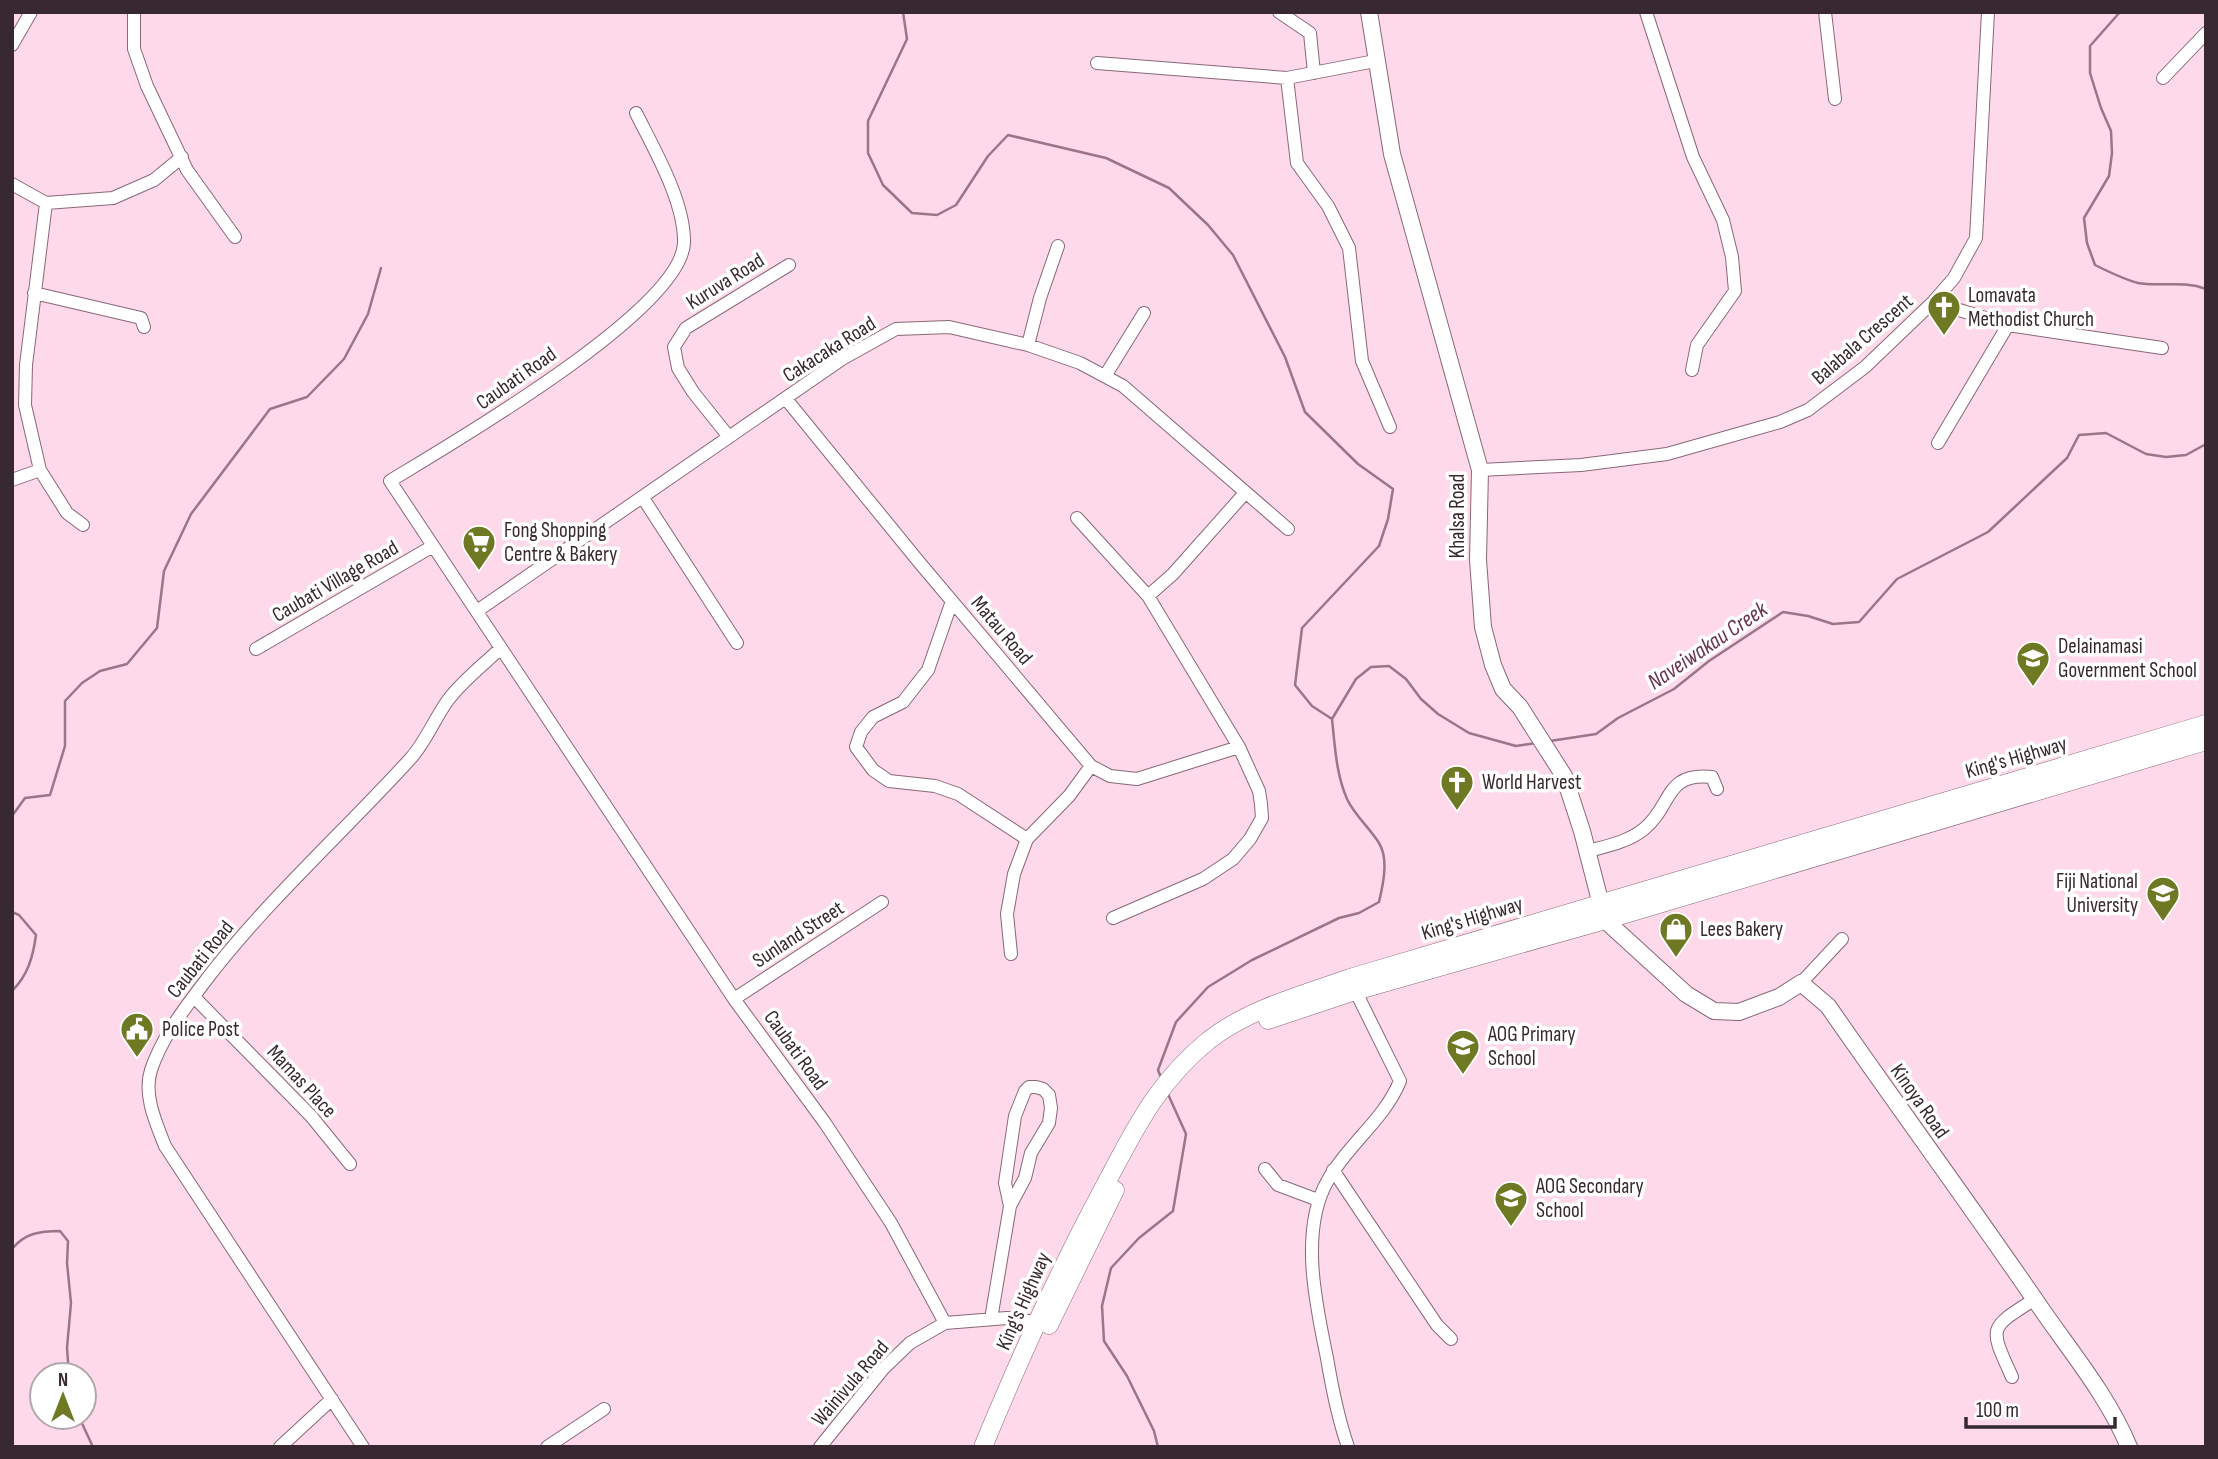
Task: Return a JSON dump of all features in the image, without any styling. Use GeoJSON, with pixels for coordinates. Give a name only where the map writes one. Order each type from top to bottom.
{"type":"FeatureCollection","features":[{"type":"Feature","properties":{"kind":"highway","name":"King's Highway"},"geometry":{"type":"LineString","coordinates":[[1603,911],[2206,724]]}},
{"type":"Feature","properties":{"kind":"highway","name":"King's Highway"},"geometry":{"type":"LineString","coordinates":[[996,1447],[1072,1247],[1158,1100],[1171,1084],[1243,1032],[1352,984],[2206,741]]}},
{"type":"Feature","properties":{"kind":"highway","name":"King's Highway"},"geometry":{"type":"LineString","coordinates":[[984,1447],[1044,1324]]}},
{"type":"Feature","properties":{"kind":"main road","name":"Khalsa Road"},"geometry":{"type":"LineString","coordinates":[[1368,12],[1392,154],[1480,470],[1478,560],[1483,627],[1493,665],[1503,689],[1520,707],[1564,776],[1588,851],[1603,911]]}},
{"type":"Feature","properties":{"kind":"main road"},"geometry":{"type":"LineString","coordinates":[[1603,911],[1686,994],[1714,1011],[1739,1012],[1779,997],[1801,983]]}},
{"type":"Feature","properties":{"kind":"main road","name":"Kinoya Road"},"geometry":{"type":"LineString","coordinates":[[1801,983],[1828,1006],[2117,1419],[2129,1447]]}},
{"type":"Feature","properties":{"kind":"street"},"geometry":{"type":"LineString","coordinates":[[12,46],[31,12]]}},
{"type":"Feature","properties":{"kind":"street"},"geometry":{"type":"LineString","coordinates":[[134,12],[134,49],[147,86],[187,170],[235,237]]}},
{"type":"Feature","properties":{"kind":"street"},"geometry":{"type":"LineString","coordinates":[[1279,12],[1310,33],[1314,73]]}},
{"type":"Feature","properties":{"kind":"street"},"geometry":{"type":"LineString","coordinates":[[1646,12],[1693,157],[1723,220],[1732,257],[1735,291],[1697,345],[1692,370]]}},
{"type":"Feature","properties":{"kind":"street"},"geometry":{"type":"LineString","coordinates":[[1825,12],[1835,99]]}},
{"type":"Feature","properties":{"kind":"street","name":"Balabala Crescent"},"geometry":{"type":"LineString","coordinates":[[1480,470],[1581,465],[1667,454],[1780,422],[1808,410],[1865,367],[1933,302],[1954,278],[1976,238],[1988,12]]}},
{"type":"Feature","properties":{"kind":"street"},"geometry":{"type":"LineString","coordinates":[[2163,78],[2206,33]]}},
{"type":"Feature","properties":{"kind":"street"},"geometry":{"type":"LineString","coordinates":[[1097,63],[1287,78],[1376,61]]}},
{"type":"Feature","properties":{"kind":"street"},"geometry":{"type":"LineString","coordinates":[[1287,78],[1297,163],[1328,206],[1349,248],[1362,361],[1390,427]]}},
{"type":"Feature","properties":{"kind":"street","name":"Caubati Road"},"geometry":{"type":"LineString","coordinates":[[636,113],[672,187],[684,244],[675,268],[653,297],[625,324],[509,408],[390,481],[734,999],[825,1123],[891,1223],[945,1323]]}},
{"type":"Feature","properties":{"kind":"street"},"geometry":{"type":"LineString","coordinates":[[12,184],[46,202],[113,198],[154,180],[181,158]]}},
{"type":"Feature","properties":{"kind":"street"},"geometry":{"type":"LineString","coordinates":[[46,202],[26,365],[25,405],[40,470],[67,513],[83,525]]}},
{"type":"Feature","properties":{"kind":"street"},"geometry":{"type":"LineString","coordinates":[[1028,345],[1040,298],[1058,246]]}},
{"type":"Feature","properties":{"kind":"street","name":"Kuruva Road"},"geometry":{"type":"LineString","coordinates":[[729,438],[678,368],[674,346],[686,328],[789,265]]}},
{"type":"Feature","properties":{"kind":"street"},"geometry":{"type":"LineString","coordinates":[[34,293],[141,318],[144,327]]}},
{"type":"Feature","properties":{"kind":"street"},"geometry":{"type":"LineString","coordinates":[[1933,302],[2008,325],[2162,348]]}},
{"type":"Feature","properties":{"kind":"street"},"geometry":{"type":"LineString","coordinates":[[1105,376],[1144,313]]}},
{"type":"Feature","properties":{"kind":"street"},"geometry":{"type":"LineString","coordinates":[[1938,443],[2008,325]]}},
{"type":"Feature","properties":{"kind":"street","name":"Cakacaka Road"},"geometry":{"type":"LineString","coordinates":[[477,611],[842,359],[896,329],[949,327],[1028,345],[1080,363],[1123,386],[1288,529]]}},
{"type":"Feature","properties":{"kind":"street","name":"Matau Road"},"geometry":{"type":"LineString","coordinates":[[786,399],[1091,765],[1110,775],[1137,779],[1239,747]]}},
{"type":"Feature","properties":{"kind":"street"},"geometry":{"type":"LineString","coordinates":[[12,480],[40,470]]}},
{"type":"Feature","properties":{"kind":"street"},"geometry":{"type":"LineString","coordinates":[[1148,596],[1172,574],[1245,492]]}},
{"type":"Feature","properties":{"kind":"street"},"geometry":{"type":"LineString","coordinates":[[643,498],[737,643]]}},
{"type":"Feature","properties":{"kind":"street"},"geometry":{"type":"LineString","coordinates":[[1077,518],[1148,596],[1239,747],[1259,791],[1261,804],[1262,818],[1250,839],[1233,859],[1203,879],[1113,918]]}},
{"type":"Feature","properties":{"kind":"street","name":"Caubati Village Road"},"geometry":{"type":"LineString","coordinates":[[256,649],[433,546]]}},
{"type":"Feature","properties":{"kind":"street"},"geometry":{"type":"LineString","coordinates":[[952,601],[928,670],[903,702],[873,717],[861,732],[856,747],[873,770],[890,780],[935,786],[958,794],[1027,839]]}},
{"type":"Feature","properties":{"kind":"street","name":"Caubati Road"},"geometry":{"type":"LineString","coordinates":[[363,1447],[165,1146],[149,1099],[150,1073],[160,1046],[227,953],[414,755],[449,699],[501,648]]}},
{"type":"Feature","properties":{"kind":"street"},"geometry":{"type":"LineString","coordinates":[[1011,954],[1007,914],[1014,874],[1027,839],[1069,796],[1091,765]]}},
{"type":"Feature","properties":{"kind":"street"},"geometry":{"type":"LineString","coordinates":[[1588,851],[1621,842],[1644,829],[1659,812],[1675,785],[1693,775],[1712,777],[1717,789]]}},
{"type":"Feature","properties":{"kind":"street","name":"Sunland Street"},"geometry":{"type":"LineString","coordinates":[[734,999],[882,902]]}},
{"type":"Feature","properties":{"kind":"street"},"geometry":{"type":"LineString","coordinates":[[1801,983],[1842,939]]}},
{"type":"Feature","properties":{"kind":"street"},"geometry":{"type":"LineString","coordinates":[[1348,1447],[1335,1403],[1315,1297],[1312,1252],[1318,1200],[1334,1170],[1380,1115],[1400,1081],[1352,984]]}},
{"type":"Feature","properties":{"kind":"street","name":"Mamas Place"},"geometry":{"type":"LineString","coordinates":[[194,997],[311,1116],[350,1164]]}},
{"type":"Feature","properties":{"kind":"street"},"geometry":{"type":"LineString","coordinates":[[991,1320],[1010,1206],[1025,1178],[1031,1153],[1049,1123],[1049,1095],[1036,1087],[1029,1087],[1024,1091],[1015,1116],[1005,1183],[1010,1206]]}},
{"type":"Feature","properties":{"kind":"street"},"geometry":{"type":"LineString","coordinates":[[1265,1169],[1278,1185],[1318,1200]]}},
{"type":"Feature","properties":{"kind":"street"},"geometry":{"type":"LineString","coordinates":[[1334,1170],[1437,1325],[1451,1339]]}},
{"type":"Feature","properties":{"kind":"street"},"geometry":{"type":"LineString","coordinates":[[2012,1377],[1996,1340],[1996,1327],[2035,1300]]}},
{"type":"Feature","properties":{"kind":"street"},"geometry":{"type":"LineString","coordinates":[[945,1323],[1007,1318],[1044,1324]]}},
{"type":"Feature","properties":{"kind":"street","name":"Wainivula Road"},"geometry":{"type":"LineString","coordinates":[[820,1447],[883,1369],[910,1343],[945,1323]]}},
{"type":"Feature","properties":{"kind":"street"},"geometry":{"type":"LineString","coordinates":[[280,1447],[332,1399]]}},
{"type":"Feature","properties":{"kind":"street"},"geometry":{"type":"LineString","coordinates":[[547,1447],[604,1409]]}},
{"type":"Feature","properties":{"kind":"waterway"},"geometry":{"type":"LineString","coordinates":[[903,12],[907,39],[868,121],[868,153],[883,185],[912,213],[937,215],[956,205],[988,156],[1008,135],[1106,158],[1169,188],[1208,225],[1233,255],[1285,357],[1305,412],[1358,464],[1393,489],[1388,519],[1379,546],[1302,628],[1295,685],[1312,706],[1332,719],[1336,760],[1343,789],[1350,805],[1382,849],[1384,872],[1379,902],[1252,960],[1208,987],[1176,1022],[1158,1070],[1162,1080]]}},
{"type":"Feature","properties":{"kind":"waterway","name":"Naveiwakau Creek"},"geometry":{"type":"LineString","coordinates":[[2120,12],[2090,46],[2090,73],[2111,131],[2112,153],[2109,176],[2084,218],[2087,243],[2095,265],[2121,277],[2138,283],[2189,285],[2206,289]]}},
{"type":"Feature","properties":{"kind":"waterway"},"geometry":{"type":"LineString","coordinates":[[12,816],[25,798],[50,795],[65,746],[65,701],[82,683],[100,671],[127,664],[157,628],[164,571],[191,514],[270,409],[307,397],[344,359],[368,314],[381,268]]}},
{"type":"Feature","properties":{"kind":"waterway","name":"Naveiwakau Creek"},"geometry":{"type":"LineString","coordinates":[[1550,741],[1596,734],[1618,718],[1674,689],[1709,661],[1783,612],[1833,624],[1859,622],[1897,579],[1988,532],[2067,458],[2079,435],[2106,433],[2146,454],[2166,457],[2186,455],[2206,444]]}},
{"type":"Feature","properties":{"kind":"waterway","name":"Naveiwakau Creek"},"geometry":{"type":"LineString","coordinates":[[1332,719],[1356,679],[1371,667],[1389,666],[1406,679],[1421,699],[1438,714],[1469,733],[1516,746],[1537,743]]}},
{"type":"Feature","properties":{"kind":"waterway"},"geometry":{"type":"LineString","coordinates":[[12,912],[19,915],[36,935],[29,965],[12,991]]}},
{"type":"Feature","properties":{"kind":"waterway"},"geometry":{"type":"LineString","coordinates":[[1158,1447],[1154,1431],[1127,1376],[1104,1341],[1102,1306],[1111,1268],[1139,1238],[1173,1211],[1186,1134],[1167,1092]]}},
{"type":"Feature","properties":{"kind":"waterway"},"geometry":{"type":"LineString","coordinates":[[12,1249],[22,1239],[39,1232],[60,1231],[68,1241],[71,1303],[68,1361]]}},
{"type":"Feature","properties":{"kind":"waterway"},"geometry":{"type":"LineString","coordinates":[[86,1431],[93,1447]]}},
{"type":"Feature","properties":{"kind":"place","name":"Lomavata Methodist Church"},"geometry":{"type":"Point","coordinates":[1944,337]}},
{"type":"Feature","properties":{"kind":"place","name":"Fong Shopping Centre & Bakery"},"geometry":{"type":"Point","coordinates":[479,572]}},
{"type":"Feature","properties":{"kind":"place","name":"Delainamasi Government School"},"geometry":{"type":"Point","coordinates":[2033,688]}},
{"type":"Feature","properties":{"kind":"place","name":"World Harvest"},"geometry":{"type":"Point","coordinates":[1457,812]}},
{"type":"Feature","properties":{"kind":"place","name":"Fiji National University"},"geometry":{"type":"Point","coordinates":[2163,923]}},
{"type":"Feature","properties":{"kind":"place","name":"Lees Bakery"},"geometry":{"type":"Point","coordinates":[1676,959]}},
{"type":"Feature","properties":{"kind":"place","name":"Police Post"},"geometry":{"type":"Point","coordinates":[137,1059]}},
{"type":"Feature","properties":{"kind":"place","name":"AOG Primary School"},"geometry":{"type":"Point","coordinates":[1463,1076]}},
{"type":"Feature","properties":{"kind":"place","name":"AOG Secondary School"},"geometry":{"type":"Point","coordinates":[1511,1228]}}]}
